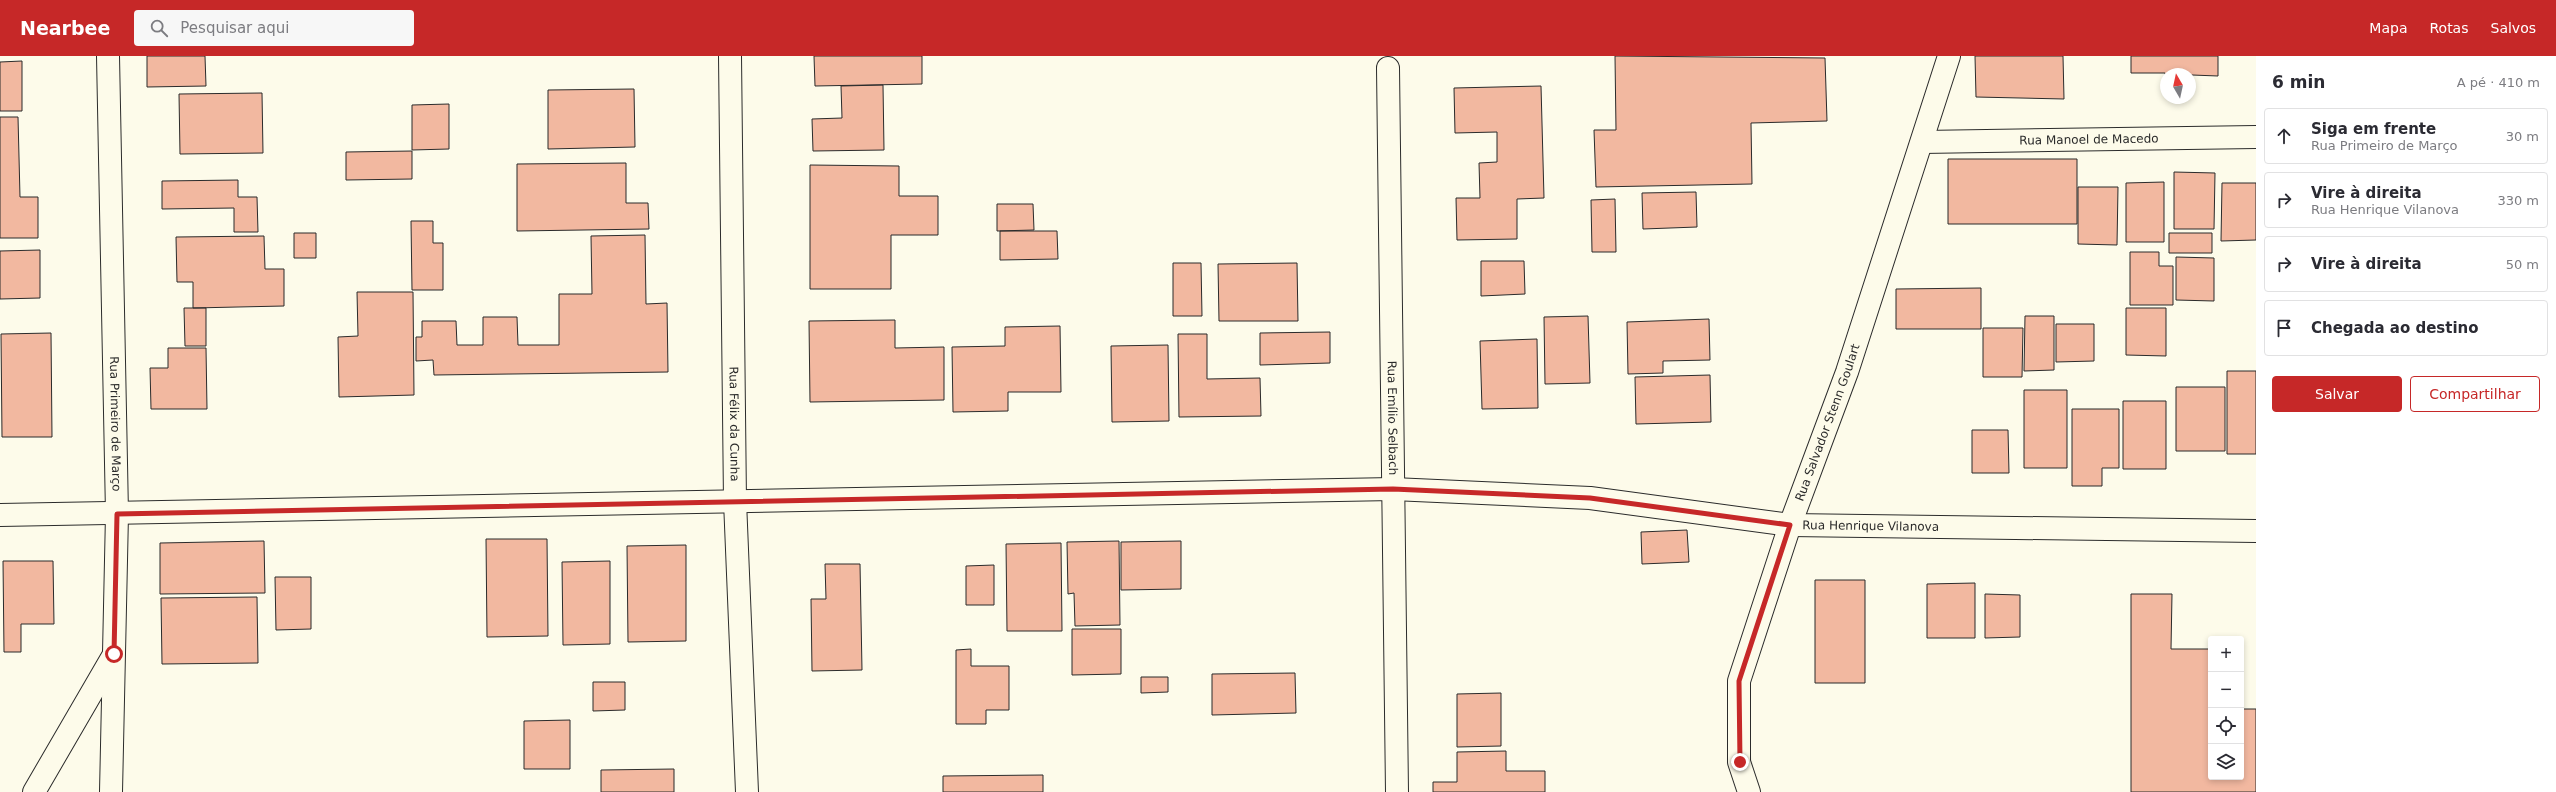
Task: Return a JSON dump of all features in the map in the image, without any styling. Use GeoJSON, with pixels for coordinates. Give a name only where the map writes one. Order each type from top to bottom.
{"type":"FeatureCollection","features":[{"type":"Feature","properties":{"kind":"street","name":"Rua Primeiro de Março"},"geometry":{"type":"LineString","coordinates":[[108,56],[117,514],[111,792]]}},
{"type":"Feature","properties":{"kind":"street","name":"Rua Félix da Cunha"},"geometry":{"type":"LineString","coordinates":[[730,56],[735,501],[746,792]]}},
{"type":"Feature","properties":{"kind":"street","name":"Rua Salvador Stenn Goulart"},"geometry":{"type":"LineString","coordinates":[[1749,792],[1740,762],[1739,681],[1790,525],[1847,372],[1949,56]]}},
{"type":"Feature","properties":{"kind":"street","name":"Rua Emílio Selbach"},"geometry":{"type":"LineString","coordinates":[[1388,68],[1397,792]]}},
{"type":"Feature","properties":{"kind":"street","name":"Rua Manoel de Macedo"},"geometry":{"type":"LineString","coordinates":[[1922,142],[2256,137]]}},
{"type":"Feature","properties":{"kind":"street","name":"Rua Henrique Vilanova"},"geometry":{"type":"LineString","coordinates":[[0,515],[1393,489],[1590,498],[1790,525],[2256,531]]}},
{"type":"Feature","properties":{"kind":"street"},"geometry":{"type":"LineString","coordinates":[[34,792],[114,654]]}},
{"type":"Feature","properties":{"kind":"building"},"geometry":{"type":"Polygon","coordinates":[[[147,56],[205,56],[206,86],[147,87],[147,56]]]}},
{"type":"Feature","properties":{"kind":"building"},"geometry":{"type":"Polygon","coordinates":[[[814,56],[922,56],[922,84],[815,86],[814,56]]]}},
{"type":"Feature","properties":{"kind":"building"},"geometry":{"type":"Polygon","coordinates":[[[1615,56],[1825,58],[1827,121],[1751,123],[1752,184],[1596,187],[1594,130],[1616,130],[1615,56]]]}},
{"type":"Feature","properties":{"kind":"building"},"geometry":{"type":"Polygon","coordinates":[[[1975,56],[2063,56],[2064,99],[1976,97],[1975,56]]]}},
{"type":"Feature","properties":{"kind":"building"},"geometry":{"type":"Polygon","coordinates":[[[2131,56],[2218,56],[2218,76],[2196,75],[2196,68],[2160,68],[2160,73],[2131,73],[2131,56]]]}},
{"type":"Feature","properties":{"kind":"building"},"geometry":{"type":"Polygon","coordinates":[[[22,61],[22,111],[0,111],[0,62],[22,61]]]}},
{"type":"Feature","properties":{"kind":"building"},"geometry":{"type":"Polygon","coordinates":[[[883,85],[884,150],[813,151],[812,119],[842,118],[841,86],[883,85]]]}},
{"type":"Feature","properties":{"kind":"building"},"geometry":{"type":"Polygon","coordinates":[[[1541,86],[1544,198],[1517,199],[1517,239],[1457,240],[1456,198],[1480,198],[1479,163],[1497,162],[1497,132],[1455,133],[1454,88],[1541,86]]]}},
{"type":"Feature","properties":{"kind":"building"},"geometry":{"type":"Polygon","coordinates":[[[634,89],[635,147],[548,149],[548,90],[634,89]]]}},
{"type":"Feature","properties":{"kind":"building"},"geometry":{"type":"Polygon","coordinates":[[[262,93],[263,153],[180,154],[179,94],[262,93]]]}},
{"type":"Feature","properties":{"kind":"building"},"geometry":{"type":"Polygon","coordinates":[[[449,104],[449,149],[412,150],[412,105],[449,104]]]}},
{"type":"Feature","properties":{"kind":"building"},"geometry":{"type":"Polygon","coordinates":[[[0,117],[18,117],[20,197],[38,197],[38,238],[0,238],[0,117]]]}},
{"type":"Feature","properties":{"kind":"building"},"geometry":{"type":"Polygon","coordinates":[[[412,151],[412,179],[346,180],[346,152],[412,151]]]}},
{"type":"Feature","properties":{"kind":"building"},"geometry":{"type":"Polygon","coordinates":[[[1948,159],[2077,159],[2077,224],[1948,224],[1948,159]]]}},
{"type":"Feature","properties":{"kind":"building"},"geometry":{"type":"Polygon","coordinates":[[[626,163],[626,203],[648,203],[649,229],[517,231],[517,164],[626,163]]]}},
{"type":"Feature","properties":{"kind":"building"},"geometry":{"type":"Polygon","coordinates":[[[810,165],[899,166],[899,196],[938,196],[938,235],[891,235],[891,289],[810,289],[810,165]]]}},
{"type":"Feature","properties":{"kind":"building"},"geometry":{"type":"Polygon","coordinates":[[[2174,172],[2215,173],[2214,229],[2174,229],[2174,172]]]}},
{"type":"Feature","properties":{"kind":"building"},"geometry":{"type":"Polygon","coordinates":[[[238,180],[238,197],[257,197],[258,232],[234,232],[234,208],[162,209],[162,181],[238,180]]]}},
{"type":"Feature","properties":{"kind":"building"},"geometry":{"type":"Polygon","coordinates":[[[2164,182],[2164,242],[2126,242],[2126,183],[2164,182]]]}},
{"type":"Feature","properties":{"kind":"building"},"geometry":{"type":"Polygon","coordinates":[[[2222,183],[2256,183],[2256,240],[2221,241],[2222,183]]]}},
{"type":"Feature","properties":{"kind":"building"},"geometry":{"type":"Polygon","coordinates":[[[2078,187],[2118,187],[2117,245],[2078,244],[2078,187]]]}},
{"type":"Feature","properties":{"kind":"building"},"geometry":{"type":"Polygon","coordinates":[[[1696,192],[1697,227],[1643,229],[1642,193],[1696,192]]]}},
{"type":"Feature","properties":{"kind":"building"},"geometry":{"type":"Polygon","coordinates":[[[1615,199],[1616,252],[1592,252],[1591,200],[1615,199]]]}},
{"type":"Feature","properties":{"kind":"building"},"geometry":{"type":"Polygon","coordinates":[[[997,204],[1033,204],[1034,230],[997,231],[997,204]]]}},
{"type":"Feature","properties":{"kind":"building"},"geometry":{"type":"Polygon","coordinates":[[[411,221],[433,221],[433,243],[443,243],[443,290],[412,290],[411,221]]]}},
{"type":"Feature","properties":{"kind":"building"},"geometry":{"type":"Polygon","coordinates":[[[1000,231],[1057,231],[1058,259],[1000,260],[1000,231]]]}},
{"type":"Feature","properties":{"kind":"building"},"geometry":{"type":"Polygon","coordinates":[[[294,233],[316,233],[316,258],[294,258],[294,233]]]}},
{"type":"Feature","properties":{"kind":"building"},"geometry":{"type":"Polygon","coordinates":[[[2169,233],[2212,233],[2212,253],[2169,253],[2169,233]]]}},
{"type":"Feature","properties":{"kind":"building"},"geometry":{"type":"Polygon","coordinates":[[[645,235],[646,304],[667,303],[668,372],[434,375],[433,360],[416,361],[416,337],[422,337],[422,321],[456,321],[457,345],[483,345],[483,317],[517,317],[518,345],[559,345],[559,294],[592,294],[591,236],[645,235]]]}},
{"type":"Feature","properties":{"kind":"building"},"geometry":{"type":"Polygon","coordinates":[[[264,236],[265,269],[284,269],[284,306],[193,308],[193,282],[177,282],[176,237],[264,236]]]}},
{"type":"Feature","properties":{"kind":"building"},"geometry":{"type":"Polygon","coordinates":[[[40,250],[40,298],[0,299],[0,251],[40,250]]]}},
{"type":"Feature","properties":{"kind":"building"},"geometry":{"type":"Polygon","coordinates":[[[2130,252],[2159,252],[2159,266],[2173,266],[2173,305],[2130,305],[2130,252]]]}},
{"type":"Feature","properties":{"kind":"building"},"geometry":{"type":"Polygon","coordinates":[[[2176,257],[2214,258],[2214,301],[2176,300],[2176,257]]]}},
{"type":"Feature","properties":{"kind":"building"},"geometry":{"type":"Polygon","coordinates":[[[1481,261],[1524,261],[1525,294],[1481,296],[1481,261]]]}},
{"type":"Feature","properties":{"kind":"building"},"geometry":{"type":"Polygon","coordinates":[[[1173,263],[1201,263],[1202,316],[1173,316],[1173,263]]]}},
{"type":"Feature","properties":{"kind":"building"},"geometry":{"type":"Polygon","coordinates":[[[1297,263],[1298,321],[1219,321],[1218,264],[1297,263]]]}},
{"type":"Feature","properties":{"kind":"building"},"geometry":{"type":"Polygon","coordinates":[[[1981,288],[1981,329],[1896,329],[1896,289],[1981,288]]]}},
{"type":"Feature","properties":{"kind":"building"},"geometry":{"type":"Polygon","coordinates":[[[357,292],[413,292],[414,395],[339,397],[338,337],[358,336],[357,292]]]}},
{"type":"Feature","properties":{"kind":"building"},"geometry":{"type":"Polygon","coordinates":[[[184,308],[206,308],[206,346],[185,346],[184,308]]]}},
{"type":"Feature","properties":{"kind":"building"},"geometry":{"type":"Polygon","coordinates":[[[2126,308],[2166,308],[2166,356],[2126,355],[2126,308]]]}},
{"type":"Feature","properties":{"kind":"building"},"geometry":{"type":"Polygon","coordinates":[[[1588,316],[1590,383],[1545,384],[1544,317],[1588,316]]]}},
{"type":"Feature","properties":{"kind":"building"},"geometry":{"type":"Polygon","coordinates":[[[2025,316],[2054,316],[2054,370],[2024,371],[2025,316]]]}},
{"type":"Feature","properties":{"kind":"building"},"geometry":{"type":"Polygon","coordinates":[[[1709,319],[1710,360],[1663,361],[1663,373],[1628,374],[1627,322],[1709,319]]]}},
{"type":"Feature","properties":{"kind":"building"},"geometry":{"type":"Polygon","coordinates":[[[895,320],[895,348],[944,347],[944,400],[810,402],[809,321],[895,320]]]}},
{"type":"Feature","properties":{"kind":"building"},"geometry":{"type":"Polygon","coordinates":[[[2056,324],[2094,324],[2094,361],[2056,362],[2056,324]]]}},
{"type":"Feature","properties":{"kind":"building"},"geometry":{"type":"Polygon","coordinates":[[[1060,326],[1061,392],[1008,392],[1008,411],[953,412],[952,347],[1005,346],[1005,327],[1060,326]]]}},
{"type":"Feature","properties":{"kind":"building"},"geometry":{"type":"Polygon","coordinates":[[[1983,328],[2023,328],[2022,377],[1983,377],[1983,328]]]}},
{"type":"Feature","properties":{"kind":"building"},"geometry":{"type":"Polygon","coordinates":[[[1330,332],[1330,363],[1260,365],[1260,333],[1330,332]]]}},
{"type":"Feature","properties":{"kind":"building"},"geometry":{"type":"Polygon","coordinates":[[[51,333],[52,437],[2,437],[1,334],[51,333]]]}},
{"type":"Feature","properties":{"kind":"building"},"geometry":{"type":"Polygon","coordinates":[[[1178,334],[1207,334],[1207,379],[1260,378],[1261,416],[1179,417],[1178,334]]]}},
{"type":"Feature","properties":{"kind":"building"},"geometry":{"type":"Polygon","coordinates":[[[1537,339],[1538,408],[1482,409],[1480,341],[1537,339]]]}},
{"type":"Feature","properties":{"kind":"building"},"geometry":{"type":"Polygon","coordinates":[[[1168,345],[1169,421],[1112,422],[1111,346],[1168,345]]]}},
{"type":"Feature","properties":{"kind":"building"},"geometry":{"type":"Polygon","coordinates":[[[168,348],[206,348],[207,409],[151,409],[150,368],[168,368],[168,348]]]}},
{"type":"Feature","properties":{"kind":"building"},"geometry":{"type":"Polygon","coordinates":[[[2227,371],[2256,371],[2256,454],[2227,454],[2227,371]]]}},
{"type":"Feature","properties":{"kind":"building"},"geometry":{"type":"Polygon","coordinates":[[[1710,375],[1711,422],[1636,424],[1635,377],[1710,375]]]}},
{"type":"Feature","properties":{"kind":"building"},"geometry":{"type":"Polygon","coordinates":[[[2176,387],[2225,387],[2225,451],[2176,451],[2176,387]]]}},
{"type":"Feature","properties":{"kind":"building"},"geometry":{"type":"Polygon","coordinates":[[[2024,390],[2067,390],[2067,468],[2024,468],[2024,390]]]}},
{"type":"Feature","properties":{"kind":"building"},"geometry":{"type":"Polygon","coordinates":[[[2123,401],[2166,401],[2166,469],[2123,469],[2123,401]]]}},
{"type":"Feature","properties":{"kind":"building"},"geometry":{"type":"Polygon","coordinates":[[[2072,409],[2119,409],[2119,468],[2102,468],[2102,486],[2072,486],[2072,409]]]}},
{"type":"Feature","properties":{"kind":"building"},"geometry":{"type":"Polygon","coordinates":[[[1972,430],[2008,430],[2009,473],[1972,473],[1972,430]]]}},
{"type":"Feature","properties":{"kind":"building"},"geometry":{"type":"Polygon","coordinates":[[[1687,530],[1689,562],[1642,564],[1641,532],[1687,530]]]}},
{"type":"Feature","properties":{"kind":"building"},"geometry":{"type":"Polygon","coordinates":[[[486,539],[547,539],[548,636],[487,637],[486,539]]]}},
{"type":"Feature","properties":{"kind":"building"},"geometry":{"type":"Polygon","coordinates":[[[264,541],[265,593],[160,594],[160,543],[264,541]]]}},
{"type":"Feature","properties":{"kind":"building"},"geometry":{"type":"Polygon","coordinates":[[[1119,541],[1120,625],[1075,626],[1074,593],[1068,594],[1067,542],[1119,541]]]}},
{"type":"Feature","properties":{"kind":"building"},"geometry":{"type":"Polygon","coordinates":[[[1181,541],[1181,589],[1121,590],[1121,542],[1181,541]]]}},
{"type":"Feature","properties":{"kind":"building"},"geometry":{"type":"Polygon","coordinates":[[[1061,543],[1062,631],[1007,631],[1006,544],[1061,543]]]}},
{"type":"Feature","properties":{"kind":"building"},"geometry":{"type":"Polygon","coordinates":[[[686,545],[686,641],[628,642],[627,546],[686,545]]]}},
{"type":"Feature","properties":{"kind":"building"},"geometry":{"type":"Polygon","coordinates":[[[3,561],[53,561],[54,624],[21,624],[21,652],[4,652],[3,561]]]}},
{"type":"Feature","properties":{"kind":"building"},"geometry":{"type":"Polygon","coordinates":[[[610,561],[610,644],[563,645],[562,562],[610,561]]]}},
{"type":"Feature","properties":{"kind":"building"},"geometry":{"type":"Polygon","coordinates":[[[825,564],[860,564],[862,670],[812,671],[811,599],[826,599],[825,564]]]}},
{"type":"Feature","properties":{"kind":"building"},"geometry":{"type":"Polygon","coordinates":[[[994,565],[994,605],[966,605],[966,566],[994,565]]]}},
{"type":"Feature","properties":{"kind":"building"},"geometry":{"type":"Polygon","coordinates":[[[275,577],[311,577],[311,629],[276,630],[275,577]]]}},
{"type":"Feature","properties":{"kind":"building"},"geometry":{"type":"Polygon","coordinates":[[[1815,580],[1865,580],[1865,683],[1815,683],[1815,580]]]}},
{"type":"Feature","properties":{"kind":"building"},"geometry":{"type":"Polygon","coordinates":[[[1975,583],[1975,638],[1927,638],[1927,584],[1975,583]]]}},
{"type":"Feature","properties":{"kind":"building"},"geometry":{"type":"Polygon","coordinates":[[[1985,594],[2020,595],[2020,637],[1985,638],[1985,594]]]}},
{"type":"Feature","properties":{"kind":"building"},"geometry":{"type":"Polygon","coordinates":[[[2131,594],[2172,594],[2171,649],[2208,649],[2208,780],[2244,780],[2244,709],[2256,709],[2256,792],[2131,792],[2131,594]]]}},
{"type":"Feature","properties":{"kind":"building"},"geometry":{"type":"Polygon","coordinates":[[[257,597],[258,663],[162,664],[161,598],[257,597]]]}},
{"type":"Feature","properties":{"kind":"building"},"geometry":{"type":"Polygon","coordinates":[[[1072,629],[1121,629],[1121,674],[1072,675],[1072,629]]]}},
{"type":"Feature","properties":{"kind":"building"},"geometry":{"type":"Polygon","coordinates":[[[971,649],[971,666],[1009,666],[1009,710],[986,710],[986,724],[956,724],[956,650],[971,649]]]}},
{"type":"Feature","properties":{"kind":"building"},"geometry":{"type":"Polygon","coordinates":[[[1295,673],[1296,713],[1212,715],[1212,674],[1295,673]]]}},
{"type":"Feature","properties":{"kind":"building"},"geometry":{"type":"Polygon","coordinates":[[[1141,677],[1168,677],[1168,692],[1141,693],[1141,677]]]}},
{"type":"Feature","properties":{"kind":"building"},"geometry":{"type":"Polygon","coordinates":[[[593,682],[625,682],[625,710],[593,711],[593,682]]]}},
{"type":"Feature","properties":{"kind":"building"},"geometry":{"type":"Polygon","coordinates":[[[1501,693],[1501,746],[1457,747],[1457,694],[1501,693]]]}},
{"type":"Feature","properties":{"kind":"building"},"geometry":{"type":"Polygon","coordinates":[[[570,720],[570,769],[524,769],[524,721],[570,720]]]}},
{"type":"Feature","properties":{"kind":"building"},"geometry":{"type":"Polygon","coordinates":[[[1506,751],[1506,771],[1545,771],[1545,792],[1433,792],[1433,782],[1457,782],[1457,752],[1506,751]]]}},
{"type":"Feature","properties":{"kind":"building"},"geometry":{"type":"Polygon","coordinates":[[[674,769],[674,792],[601,792],[601,770],[674,769]]]}},
{"type":"Feature","properties":{"kind":"building"},"geometry":{"type":"Polygon","coordinates":[[[1043,775],[1043,792],[943,792],[943,776],[1043,775]]]}},
{"type":"Feature","properties":{"kind":"route"},"geometry":{"type":"LineString","coordinates":[[114,654],[117,514],[1393,489],[1590,498],[1758,523],[1790,525],[1739,681],[1740,762]]}}]}
